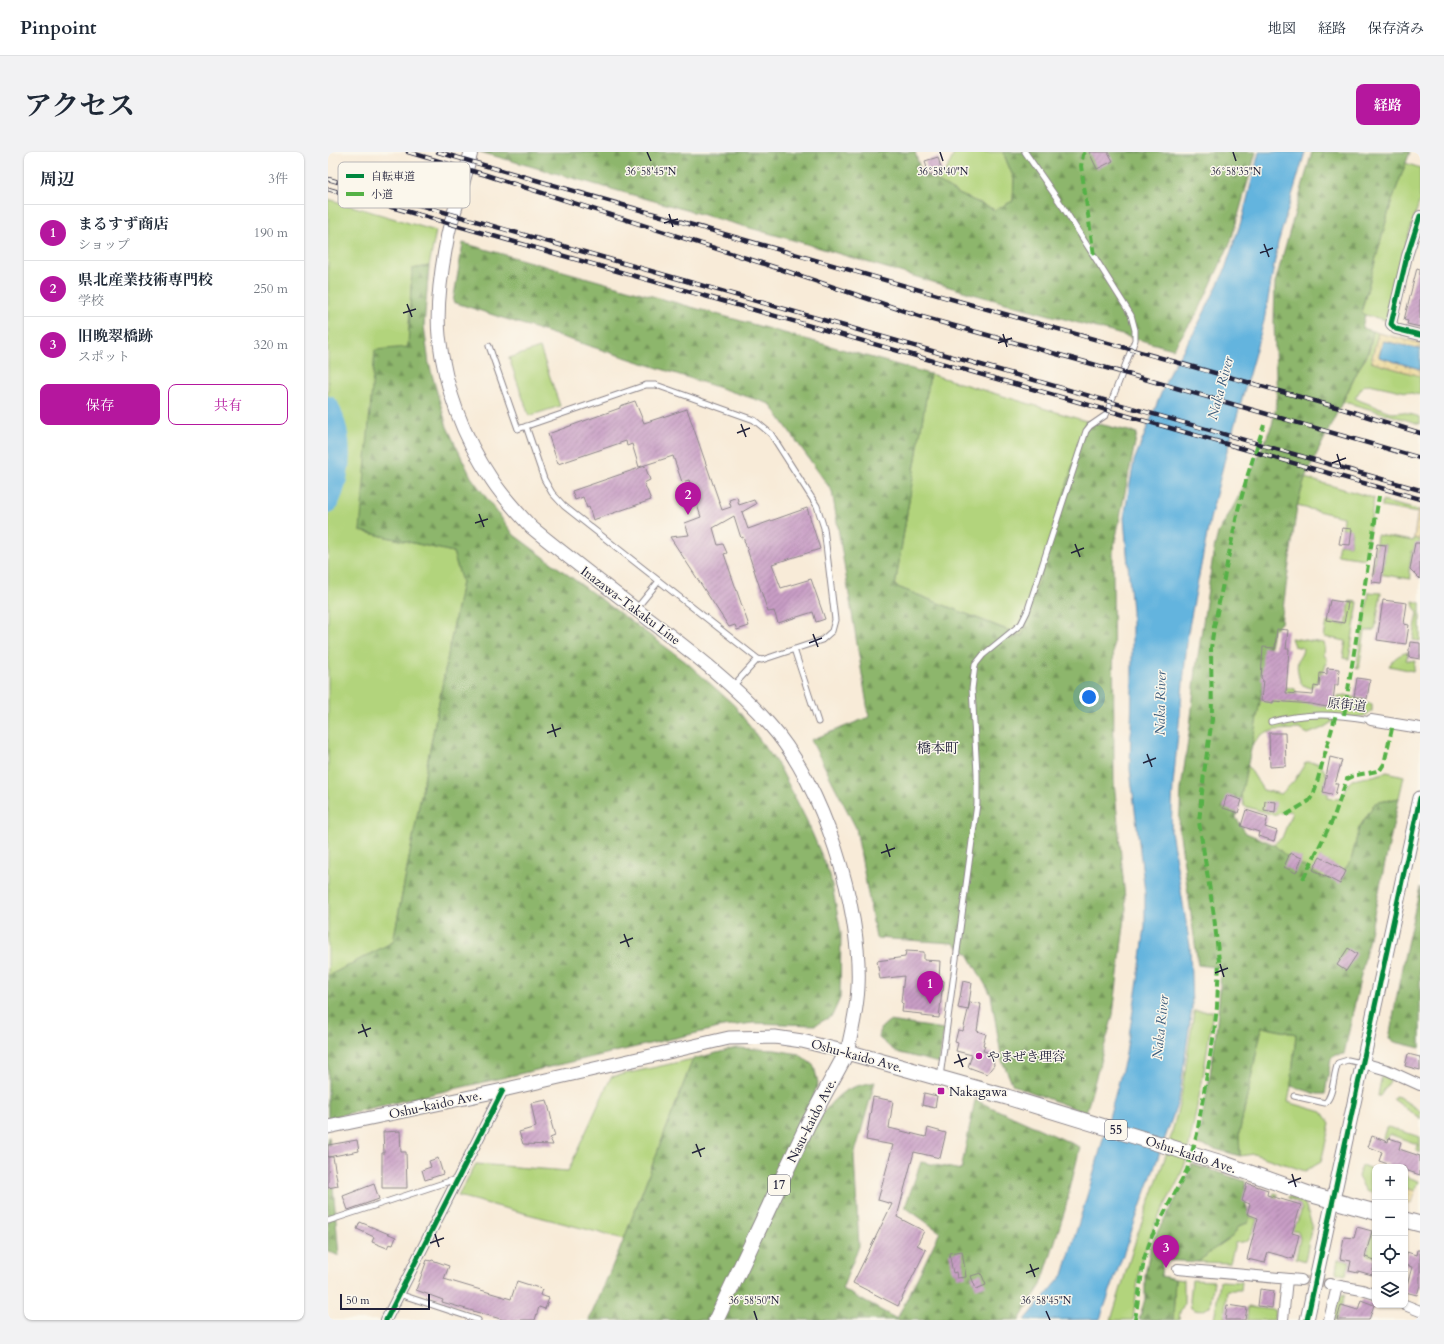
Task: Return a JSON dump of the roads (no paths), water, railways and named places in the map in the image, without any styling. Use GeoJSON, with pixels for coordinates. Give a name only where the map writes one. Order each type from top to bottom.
{"type":"FeatureCollection","features":[{"type":"Feature","properties":{"kind":"main road","name":"Inazawa-Takaku Line"},"geometry":{"type":"LineString","coordinates":[[468,162],[471,152]]}},
{"type":"Feature","properties":{"kind":"main road","name":"Inazawa-Takaku Line"},"geometry":{"type":"LineString","coordinates":[[455,208],[447,238],[439,303],[439,336],[444,367],[452,398],[475,453],[493,482],[531,527],[699,657],[772,726],[796,761],[814,794],[842,870],[852,914],[857,955],[858,981],[854,1020],[847,1052]]}},
{"type":"Feature","properties":{"kind":"main road"},"geometry":{"type":"LineString","coordinates":[[1307,1320],[1420,798]]}},
{"type":"Feature","properties":{"kind":"main road","name":"Oshu-kaido Ave."},"geometry":{"type":"LineString","coordinates":[[328,1127],[503,1090],[730,1038],[775,1037],[802,1041],[847,1052],[1007,1097],[1225,1164],[1309,1194],[1372,1211]]}},
{"type":"Feature","properties":{"kind":"main road","name":"Nasu-kaido Ave."},"geometry":{"type":"LineString","coordinates":[[716,1320],[808,1124],[847,1052]]}},
{"type":"Feature","properties":{"kind":"main road"},"geometry":{"type":"LineString","coordinates":[[1408,1221],[1420,1224]]}},
{"type":"Feature","properties":{"kind":"street"},"geometry":{"type":"LineString","coordinates":[[1420,216],[1407,256],[1391,324],[1396,329],[1420,335]]}},
{"type":"Feature","properties":{"kind":"street","name":"原街道"},"geometry":{"type":"LineString","coordinates":[[1371,720],[1420,728]]}},
{"type":"Feature","properties":{"kind":"street"},"geometry":{"type":"LineString","coordinates":[[1363,1063],[1387,1070],[1420,1085]]}},
{"type":"Feature","properties":{"kind":"street"},"geometry":{"type":"LineString","coordinates":[[386,1320],[503,1090]]}},
{"type":"Feature","properties":{"kind":"street"},"geometry":{"type":"LineString","coordinates":[[1178,1269],[1301,1280]]}},
{"type":"Feature","properties":{"kind":"street"},"geometry":{"type":"LineString","coordinates":[[1282,1320],[1287,1279]]}},
{"type":"Feature","properties":{"kind":"street"},"geometry":{"type":"LineString","coordinates":[[1329,1320],[1333,1285],[1372,1293]]}},
{"type":"Feature","properties":{"kind":"street"},"geometry":{"type":"LineString","coordinates":[[1408,1306],[1420,1310]]}},
{"type":"Feature","properties":{"kind":"lane"},"geometry":{"type":"LineString","coordinates":[[940,1078],[977,804],[977,773],[972,689],[975,665],[983,655],[1021,624],[1027,612],[1086,431],[1090,426],[1106,415],[1134,340],[1135,330],[1131,315],[1063,206],[1025,152]]}},
{"type":"Feature","properties":{"kind":"lane"},"geometry":{"type":"LineString","coordinates":[[489,346],[518,429],[526,426],[646,385],[656,385],[754,420],[770,434],[813,499],[824,528],[835,620],[832,631],[822,640],[762,660],[758,659],[564,506],[552,493],[544,479],[526,426]]}},
{"type":"Feature","properties":{"kind":"lane"},"geometry":{"type":"LineString","coordinates":[[636,609],[659,581]]}},
{"type":"Feature","properties":{"kind":"lane"},"geometry":{"type":"LineString","coordinates":[[794,649],[818,722]]}},
{"type":"Feature","properties":{"kind":"lane"},"geometry":{"type":"LineString","coordinates":[[732,687],[758,659]]}},
{"type":"Feature","properties":{"kind":"lane","name":"原街道"},"geometry":{"type":"LineString","coordinates":[[1272,722],[1300,716],[1324,714],[1340,714],[1371,720]]}},
{"type":"Feature","properties":{"kind":"lane"},"geometry":{"type":"LineString","coordinates":[[1294,1096],[1325,1103],[1330,1096],[1335,1069],[1338,1063],[1348,1060],[1363,1063]]}},
{"type":"Feature","properties":{"kind":"lane"},"geometry":{"type":"LineString","coordinates":[[328,1221],[458,1179]]}},
{"type":"Feature","properties":{"kind":"lane"},"geometry":{"type":"LineString","coordinates":[[399,1294],[478,1320]]}},
{"type":"Feature","properties":{"kind":"water","name":"Naka River"},"geometry":{"type":"Polygon","coordinates":[[[1259,152],[1305,152],[1278,243],[1264,321],[1224,462],[1210,519],[1188,632],[1173,785],[1171,831],[1190,946],[1192,1007],[1179,1099],[1100,1319],[1025,1320],[1063,1275],[1093,1176],[1125,1059],[1145,927],[1145,892],[1130,769],[1132,611],[1124,518],[1134,461],[1170,371],[1195,331],[1224,272],[1243,216],[1259,152]]]}},
{"type":"Feature","properties":{"kind":"water"},"geometry":{"type":"Polygon","coordinates":[[[1383,341],[1420,349],[1420,369],[1379,357],[1383,341]]]}},
{"type":"Feature","properties":{"kind":"waterway"},"geometry":{"type":"LineString","coordinates":[[328,407],[336,431],[339,455],[336,479],[328,502]]}},
{"type":"Feature","properties":{"kind":"tunnel"},"geometry":{"type":"LineString","coordinates":[[1301,1280],[1329,1284]]}},
{"type":"Feature","properties":{"kind":"railway"},"geometry":{"type":"LineString","coordinates":[[408,152],[442,162]]}},
{"type":"Feature","properties":{"kind":"railway"},"geometry":{"type":"LineString","coordinates":[[438,152],[890,282],[1343,409],[1420,433]]}},
{"type":"Feature","properties":{"kind":"railway"},"geometry":{"type":"LineString","coordinates":[[470,170],[780,269],[922,317],[1089,363],[1420,458]]}},
{"type":"Feature","properties":{"kind":"railway"},"geometry":{"type":"LineString","coordinates":[[328,179],[338,182]]}},
{"type":"Feature","properties":{"kind":"railway"},"geometry":{"type":"LineString","coordinates":[[328,189],[338,192]]}},
{"type":"Feature","properties":{"kind":"railway"},"geometry":{"type":"LineString","coordinates":[[395,208],[1420,499]]}},
{"type":"Feature","properties":{"kind":"railway"},"geometry":{"type":"LineString","coordinates":[[430,208],[1420,490]]}},
{"type":"Feature","properties":{"kind":"place","name":"県北産業技術専門校"},"geometry":{"type":"Point","coordinates":[688,515]}},
{"type":"Feature","properties":{"kind":"place","name":"まるすず商店"},"geometry":{"type":"Point","coordinates":[930,1004]}},
{"type":"Feature","properties":{"kind":"place","name":"やまぜき理容"},"geometry":{"type":"Point","coordinates":[979,1056]}},
{"type":"Feature","properties":{"kind":"place","name":"Nakagawa"},"geometry":{"type":"Point","coordinates":[941,1091]}},
{"type":"Feature","properties":{"kind":"place","name":"旧晩翠橋跡"},"geometry":{"type":"Point","coordinates":[1166,1268]}},
{"type":"Feature","properties":{"kind":"district","name":"橋本町"},"geometry":{"type":"Point","coordinates":[938,748]}}]}
